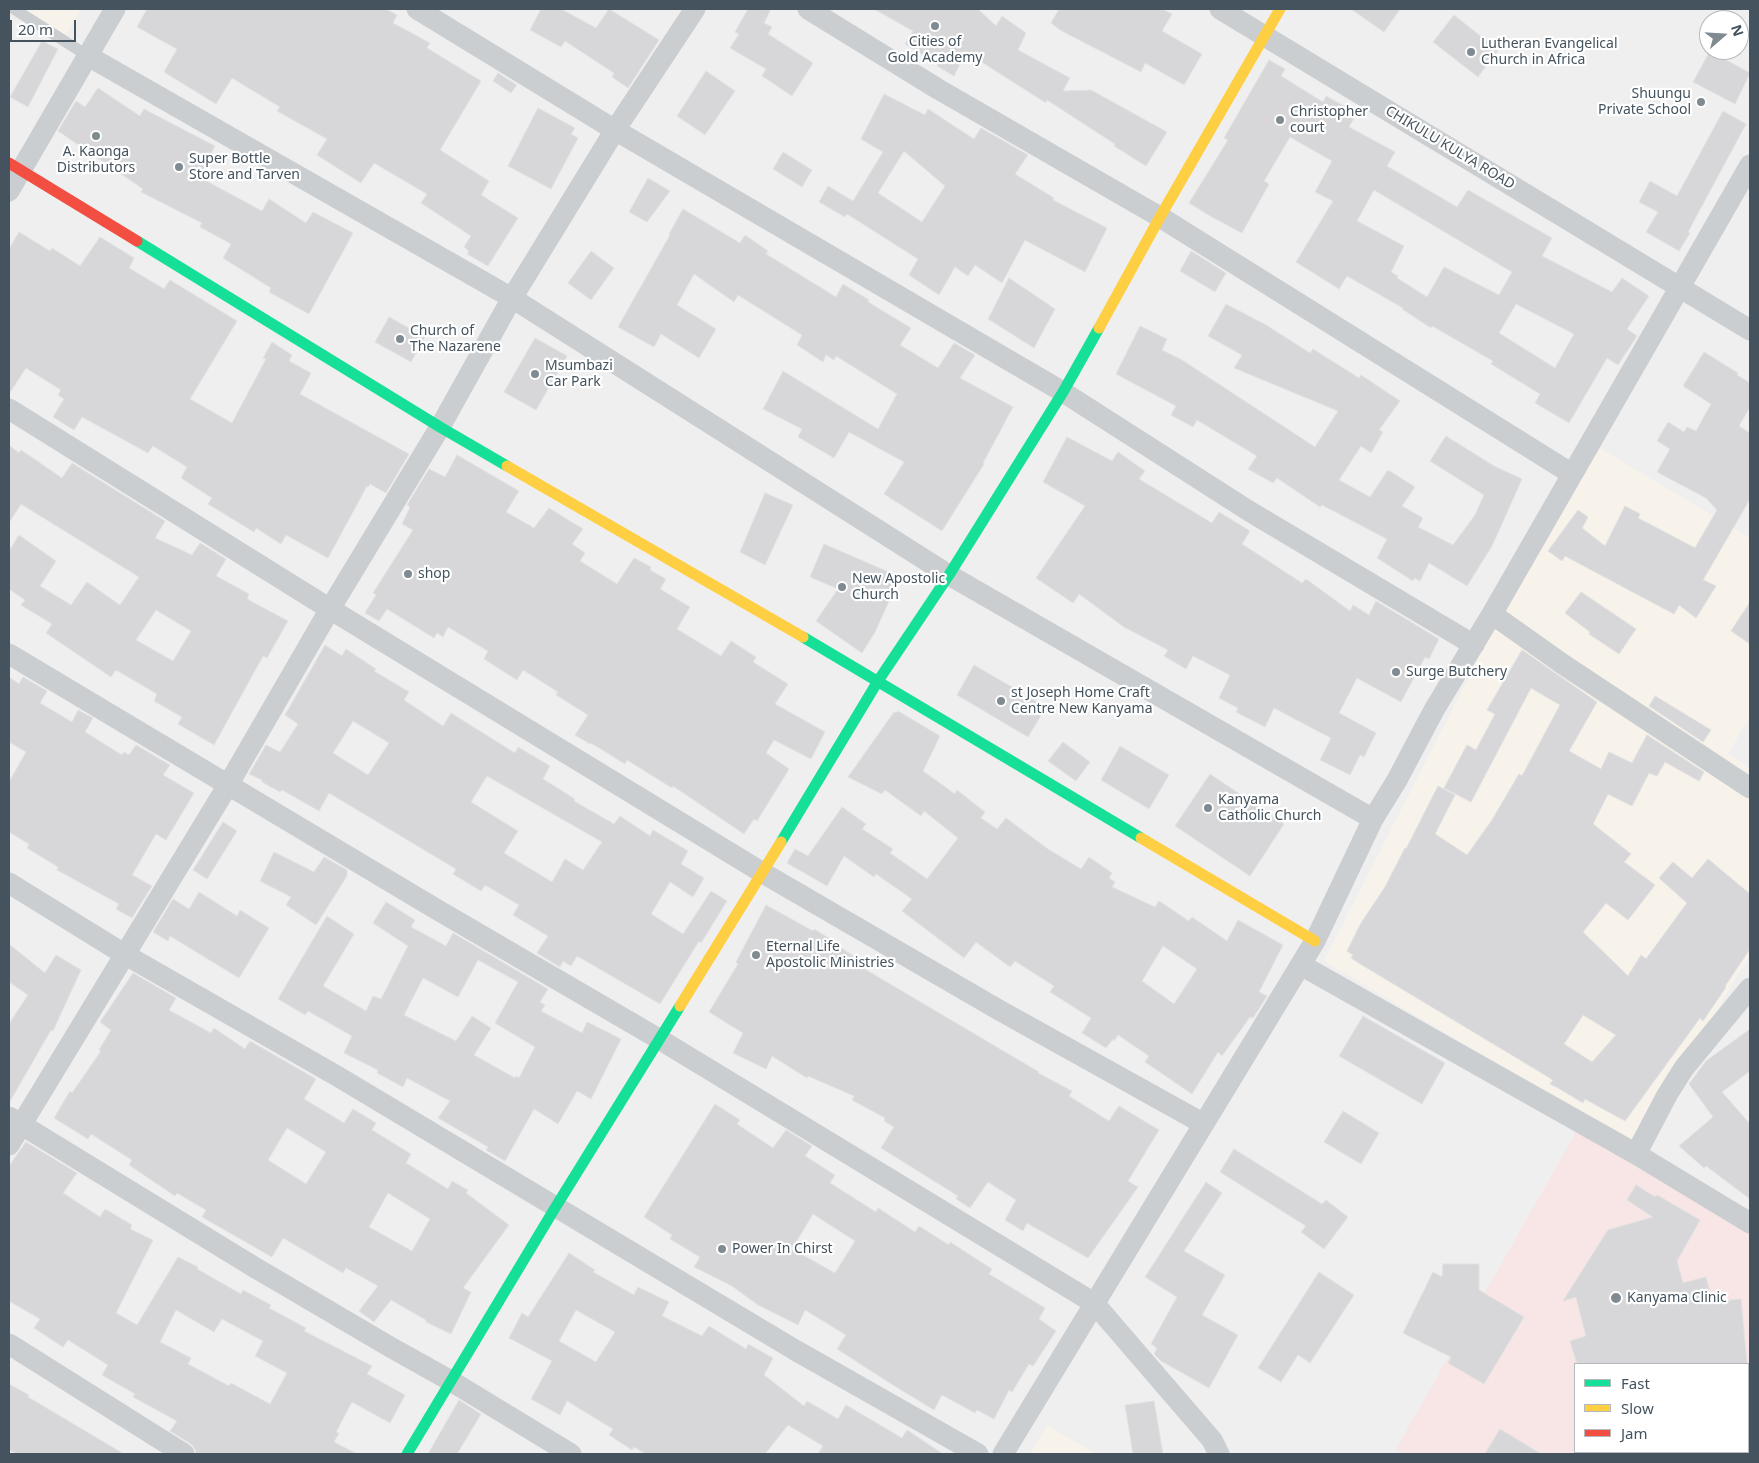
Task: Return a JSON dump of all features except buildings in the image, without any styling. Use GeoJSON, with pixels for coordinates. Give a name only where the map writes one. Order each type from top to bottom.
{"type":"FeatureCollection","features":[{"type":"Feature","properties":{"kind":"street"},"geometry":{"type":"LineString","coordinates":[[9,191],[15,166],[88,56],[115,9]]}},
{"type":"Feature","properties":{"kind":"street"},"geometry":{"type":"LineString","coordinates":[[417,9],[615,130],[1063,392],[1249,511],[1474,644]]}},
{"type":"Feature","properties":{"kind":"street"},"geometry":{"type":"LineString","coordinates":[[9,1144],[15,1121],[124,954],[228,785],[330,609],[440,426],[512,298],[615,130],[695,9]]}},
{"type":"Feature","properties":{"kind":"street"},"geometry":{"type":"LineString","coordinates":[[808,9],[938,89],[1160,217],[1572,474]]}},
{"type":"Feature","properties":{"kind":"street","name":"CHIKULU KULYA ROAD"},"geometry":{"type":"LineString","coordinates":[[1220,9],[1750,330]]}},
{"type":"Feature","properties":{"kind":"street"},"geometry":{"type":"LineString","coordinates":[[408,1454],[555,1208],[763,873],[823,770],[878,681],[949,575],[1063,392],[1160,217],[1280,9]]}},
{"type":"Feature","properties":{"kind":"street"},"geometry":{"type":"LineString","coordinates":[[88,56],[512,298],[949,575],[1374,819]]}},
{"type":"Feature","properties":{"kind":"street"},"geometry":{"type":"LineString","coordinates":[[1003,1454],[1316,941],[1374,819],[1398,780],[1434,710],[1492,614],[1750,164]]}},
{"type":"Feature","properties":{"kind":"street"},"geometry":{"type":"LineString","coordinates":[[15,166],[440,426],[878,681],[1316,941]]}},
{"type":"Feature","properties":{"kind":"street"},"geometry":{"type":"LineString","coordinates":[[9,409],[330,609],[763,873],[999,1010],[1204,1124]]}},
{"type":"Feature","properties":{"kind":"street"},"geometry":{"type":"LineString","coordinates":[[1492,614],[1564,665],[1750,788]]}},
{"type":"Feature","properties":{"kind":"street"},"geometry":{"type":"LineString","coordinates":[[9,654],[659,1039],[1094,1303],[1212,1440],[1219,1454]]}},
{"type":"Feature","properties":{"kind":"street"},"geometry":{"type":"LineString","coordinates":[[9,883],[124,954],[336,1076],[795,1350],[978,1454]]}},
{"type":"Feature","properties":{"kind":"street"},"geometry":{"type":"LineString","coordinates":[[1300,966],[1636,1154],[1750,1223]]}},
{"type":"Feature","properties":{"kind":"street"},"geometry":{"type":"LineString","coordinates":[[1636,1154],[1667,1095],[1684,1068],[1750,988]]}},
{"type":"Feature","properties":{"kind":"street"},"geometry":{"type":"LineString","coordinates":[[15,1121],[262,1272],[451,1381],[571,1454]]}},
{"type":"Feature","properties":{"kind":"street"},"geometry":{"type":"LineString","coordinates":[[9,1344],[184,1454]]}},
{"type":"Feature","properties":{"kind":"lane"},"geometry":{"type":"LineString","coordinates":[[14,9],[88,56]]}},
{"type":"Feature","properties":{"kind":"shaded area"},"geometry":{"type":"Polygon","coordinates":[[[9,9],[81,9],[61,42],[9,13],[9,9]]]}},
{"type":"Feature","properties":{"kind":"shaded area"},"geometry":{"type":"Polygon","coordinates":[[[1589,442],[1750,538],[1750,717],[1728,753],[1750,769],[1750,955],[1635,1145],[1324,961],[1589,442]]]}},
{"type":"Feature","properties":{"kind":"shaded area","name":"Kanyama Clinic"},"geometry":{"type":"Polygon","coordinates":[[[1577,1131],[1750,1231],[1750,1454],[1405,1454],[1396,1449],[1577,1131]]]}},
{"type":"Feature","properties":{"kind":"shaded area"},"geometry":{"type":"Polygon","coordinates":[[[1047,1426],[1096,1454],[1030,1454],[1047,1426]]]}},
{"type":"Feature","properties":{"kind":"traffic: fast"},"geometry":{"type":"LineString","coordinates":[[137,241],[507,466]]}},
{"type":"Feature","properties":{"kind":"traffic: fast"},"geometry":{"type":"LineString","coordinates":[[781,842],[878,681],[949,575],[1063,392],[1099,328]]}},
{"type":"Feature","properties":{"kind":"traffic: fast"},"geometry":{"type":"LineString","coordinates":[[803,637],[1141,838]]}},
{"type":"Feature","properties":{"kind":"traffic: fast"},"geometry":{"type":"LineString","coordinates":[[407,1454],[555,1208],[680,1006]]}},
{"type":"Feature","properties":{"kind":"traffic: slow"},"geometry":{"type":"LineString","coordinates":[[1099,328],[1160,217],[1280,9]]}},
{"type":"Feature","properties":{"kind":"traffic: slow"},"geometry":{"type":"LineString","coordinates":[[507,466],[803,637]]}},
{"type":"Feature","properties":{"kind":"traffic: slow"},"geometry":{"type":"LineString","coordinates":[[1141,838],[1315,941]]}},
{"type":"Feature","properties":{"kind":"traffic: slow"},"geometry":{"type":"LineString","coordinates":[[680,1006],[781,842]]}},
{"type":"Feature","properties":{"kind":"traffic: jam"},"geometry":{"type":"LineString","coordinates":[[9,163],[137,241]]}},
{"type":"Feature","properties":{"kind":"place","name":"Cities of Gold Academy"},"geometry":{"type":"Point","coordinates":[935,26]}},
{"type":"Feature","properties":{"kind":"place","name":"Lutheran Evangelical Church in Africa"},"geometry":{"type":"Point","coordinates":[1471,52]}},
{"type":"Feature","properties":{"kind":"place","name":"Shuungu Private School"},"geometry":{"type":"Point","coordinates":[1701,102]}},
{"type":"Feature","properties":{"kind":"place","name":"Christopher court"},"geometry":{"type":"Point","coordinates":[1280,120]}},
{"type":"Feature","properties":{"kind":"place","name":"A. Kaonga Distributors"},"geometry":{"type":"Point","coordinates":[96,136]}},
{"type":"Feature","properties":{"kind":"place","name":"Super Bottle Store and Tarven"},"geometry":{"type":"Point","coordinates":[179,167]}},
{"type":"Feature","properties":{"kind":"place","name":"Church of The Nazarene"},"geometry":{"type":"Point","coordinates":[400,339]}},
{"type":"Feature","properties":{"kind":"place","name":"Msumbazi Car Park"},"geometry":{"type":"Point","coordinates":[535,374]}},
{"type":"Feature","properties":{"kind":"place","name":"shop"},"geometry":{"type":"Point","coordinates":[408,574]}},
{"type":"Feature","properties":{"kind":"place","name":"New Apostolic Church"},"geometry":{"type":"Point","coordinates":[842,587]}},
{"type":"Feature","properties":{"kind":"place","name":"Surge Butchery"},"geometry":{"type":"Point","coordinates":[1396,672]}},
{"type":"Feature","properties":{"kind":"place","name":"st Joseph Home Craft Centre New Kanyama"},"geometry":{"type":"Point","coordinates":[1001,701]}},
{"type":"Feature","properties":{"kind":"place","name":"Kanyama Catholic Church"},"geometry":{"type":"Point","coordinates":[1208,808]}},
{"type":"Feature","properties":{"kind":"place","name":"Eternal Life Apostolic Ministries"},"geometry":{"type":"Point","coordinates":[756,955]}},
{"type":"Feature","properties":{"kind":"place","name":"Power In Chirst"},"geometry":{"type":"Point","coordinates":[722,1249]}},
{"type":"Feature","properties":{"kind":"place","name":"Kanyama Clinic"},"geometry":{"type":"Point","coordinates":[1616,1298]}}]}
